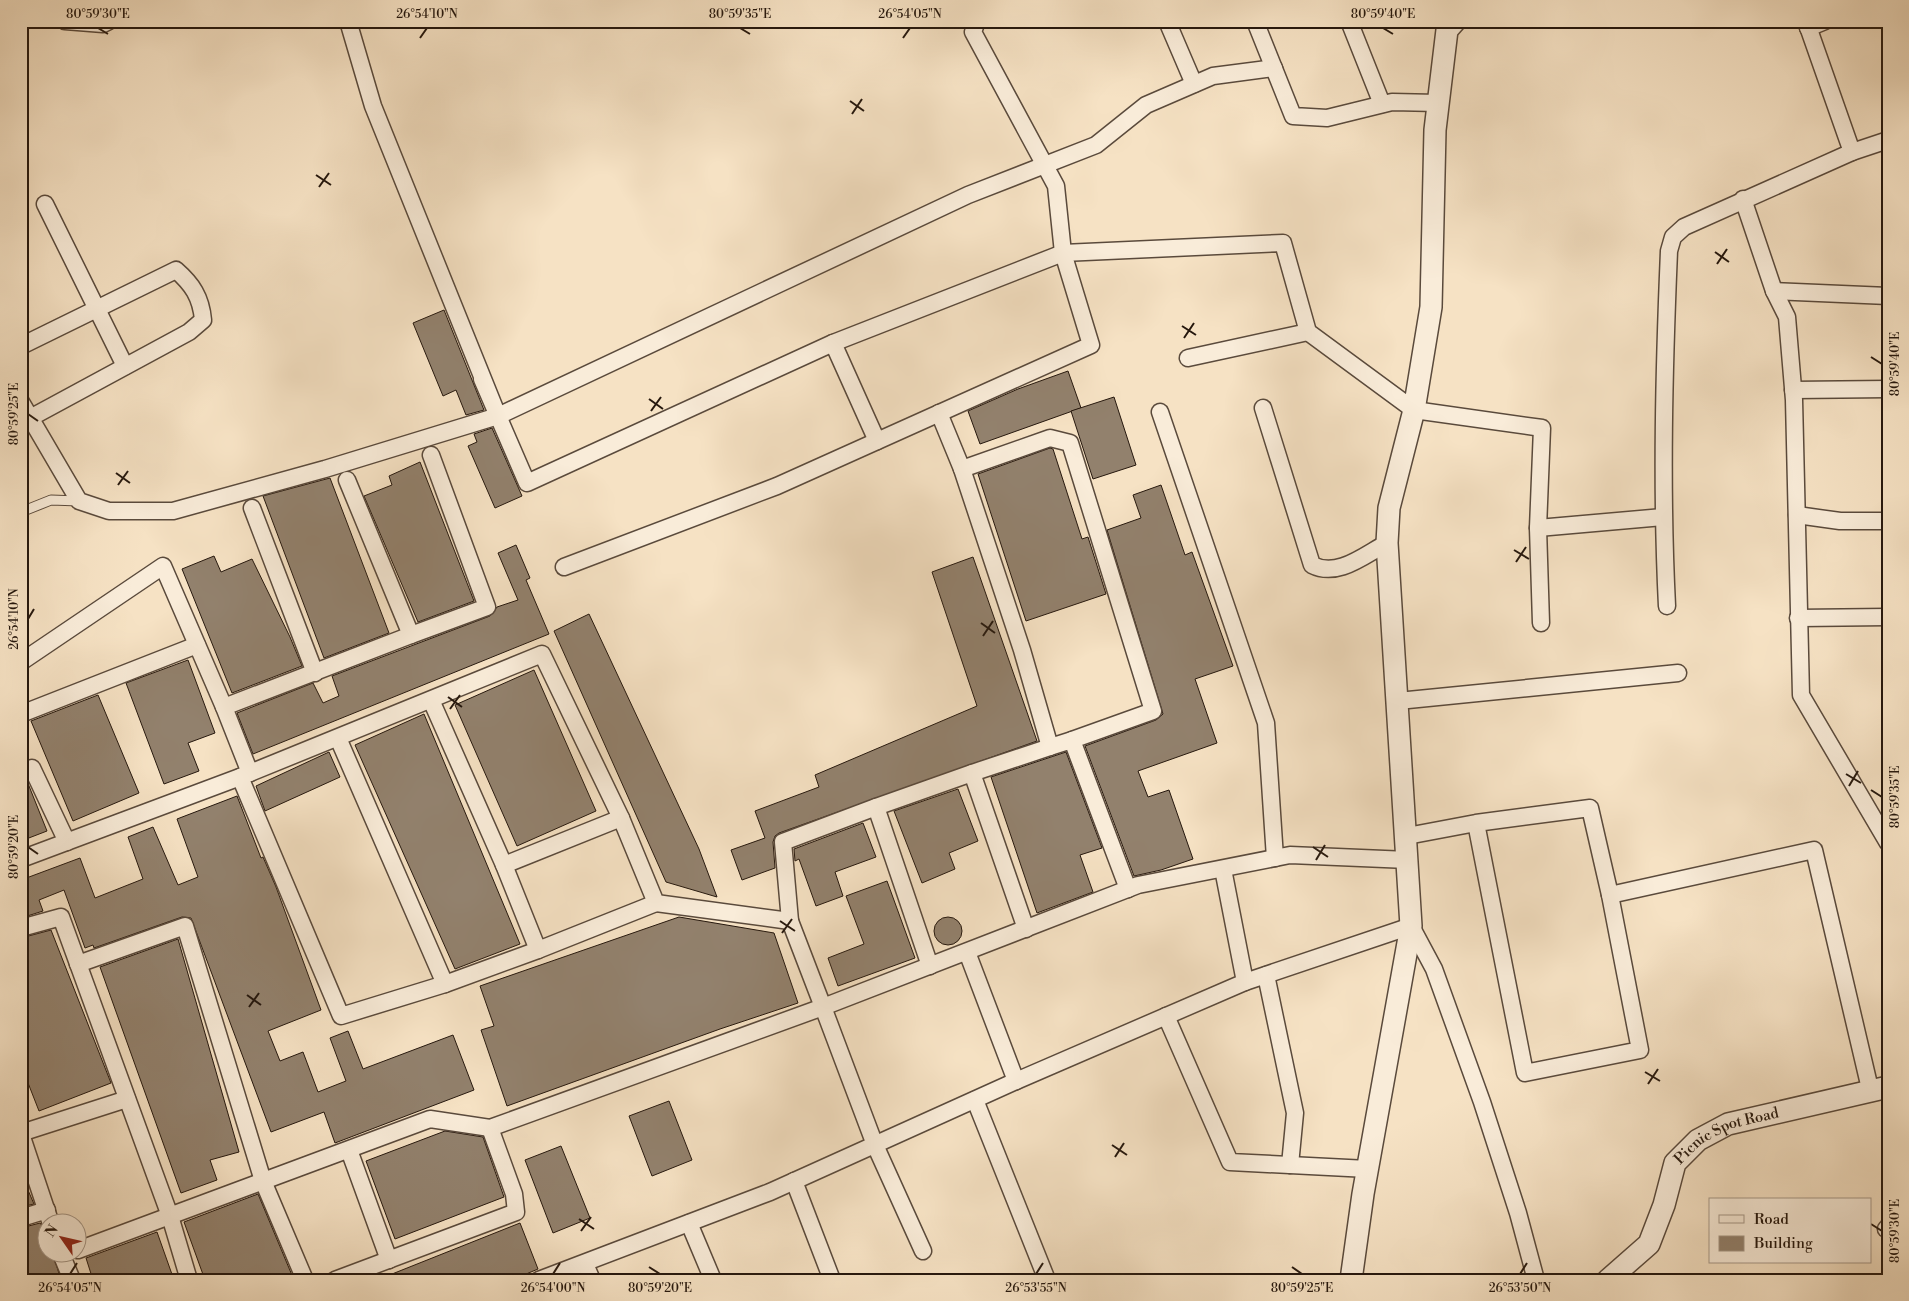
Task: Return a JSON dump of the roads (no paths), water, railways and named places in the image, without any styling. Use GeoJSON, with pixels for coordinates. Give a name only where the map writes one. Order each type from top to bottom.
{"type":"FeatureCollection","features":[{"type":"Feature","properties":{"kind":"street"},"geometry":{"type":"LineString","coordinates":[[65,21],[102,24],[109,21]]}},
{"type":"Feature","properties":{"kind":"street"},"geometry":{"type":"LineString","coordinates":[[348,21],[373,106],[498,416],[527,483],[833,343],[1063,253],[1284,243],[1308,332],[1414,410],[1542,428],[1538,528],[1541,623]]}},
{"type":"Feature","properties":{"kind":"street"},"geometry":{"type":"LineString","coordinates":[[564,568],[777,486],[1091,345],[1063,253],[1056,186],[973,32],[977,21]]}},
{"type":"Feature","properties":{"kind":"street"},"geometry":{"type":"LineString","coordinates":[[1167,21],[1194,84]]}},
{"type":"Feature","properties":{"kind":"street"},"geometry":{"type":"LineString","coordinates":[[1255,21],[1293,116],[1327,118],[1392,102],[1438,103]]}},
{"type":"Feature","properties":{"kind":"street"},"geometry":{"type":"LineString","coordinates":[[1349,21],[1382,104]]}},
{"type":"Feature","properties":{"kind":"street"},"geometry":{"type":"LineString","coordinates":[[1825,21],[1807,25],[1852,152]]}},
{"type":"Feature","properties":{"kind":"street"},"geometry":{"type":"LineString","coordinates":[[1351,1280],[1363,1194],[1411,926],[1407,836],[1387,543],[1389,508],[1414,410],[1431,307],[1434,280],[1435,130],[1449,24]]}},
{"type":"Feature","properties":{"kind":"street"},"geometry":{"type":"LineString","coordinates":[[21,402],[79,501],[109,511],[173,511],[326,470],[498,416],[968,195],[1096,145],[1146,105],[1213,76],[1274,68]]}},
{"type":"Feature","properties":{"kind":"street"},"geometry":{"type":"LineString","coordinates":[[1667,606],[1663,517],[1663,399],[1671,244],[1673,236],[1684,227],[1743,199],[1852,152],[1888,140]]}},
{"type":"Feature","properties":{"kind":"street"},"geometry":{"type":"LineString","coordinates":[[1743,199],[1774,291],[1787,317],[1793,390],[1801,695],[1885,831]]}},
{"type":"Feature","properties":{"kind":"street"},"geometry":{"type":"LineString","coordinates":[[44,204],[126,366]]}},
{"type":"Feature","properties":{"kind":"street"},"geometry":{"type":"LineString","coordinates":[[21,346],[176,270],[192,284],[202,310],[203,320],[189,332],[30,418]]}},
{"type":"Feature","properties":{"kind":"street"},"geometry":{"type":"LineString","coordinates":[[1774,291],[1888,296]]}},
{"type":"Feature","properties":{"kind":"street"},"geometry":{"type":"LineString","coordinates":[[1188,358],[1308,332]]}},
{"type":"Feature","properties":{"kind":"street"},"geometry":{"type":"LineString","coordinates":[[833,343],[877,441]]}},
{"type":"Feature","properties":{"kind":"street"},"geometry":{"type":"LineString","coordinates":[[1793,390],[1888,389]]}},
{"type":"Feature","properties":{"kind":"street"},"geometry":{"type":"LineString","coordinates":[[1263,408],[1312,565],[1321,570],[1338,569],[1387,543]]}},
{"type":"Feature","properties":{"kind":"street"},"geometry":{"type":"LineString","coordinates":[[1160,412],[1266,723],[1275,858]]}},
{"type":"Feature","properties":{"kind":"street"},"geometry":{"type":"LineString","coordinates":[[939,413],[962,469],[1022,650],[1050,747]]}},
{"type":"Feature","properties":{"kind":"street"},"geometry":{"type":"LineString","coordinates":[[923,1251],[875,1145],[790,921],[783,842],[876,806],[1153,711],[1070,443],[1050,438],[962,469]]}},
{"type":"Feature","properties":{"kind":"street"},"geometry":{"type":"LineString","coordinates":[[224,708],[487,607],[431,455]]}},
{"type":"Feature","properties":{"kind":"street"},"geometry":{"type":"LineString","coordinates":[[347,480],[411,635]]}},
{"type":"Feature","properties":{"kind":"street"},"geometry":{"type":"LineString","coordinates":[[252,508],[315,673]]}},
{"type":"Feature","properties":{"kind":"street"},"geometry":{"type":"LineString","coordinates":[[1797,515],[1840,521],[1888,521]]}},
{"type":"Feature","properties":{"kind":"street"},"geometry":{"type":"LineString","coordinates":[[1538,528],[1663,517]]}},
{"type":"Feature","properties":{"kind":"street"},"geometry":{"type":"LineString","coordinates":[[21,662],[163,566],[224,708],[245,775],[341,1016],[445,984],[538,950],[656,903],[790,921]]}},
{"type":"Feature","properties":{"kind":"street"},"geometry":{"type":"LineString","coordinates":[[1798,618],[1888,617]]}},
{"type":"Feature","properties":{"kind":"street"},"geometry":{"type":"LineString","coordinates":[[21,714],[197,646]]}},
{"type":"Feature","properties":{"kind":"street"},"geometry":{"type":"LineString","coordinates":[[21,859],[245,775],[542,654],[621,818],[656,903]]}},
{"type":"Feature","properties":{"kind":"street"},"geometry":{"type":"LineString","coordinates":[[1398,701],[1678,673]]}},
{"type":"Feature","properties":{"kind":"street"},"geometry":{"type":"LineString","coordinates":[[431,700],[504,865],[538,950]]}},
{"type":"Feature","properties":{"kind":"street"},"geometry":{"type":"LineString","coordinates":[[338,738],[445,984]]}},
{"type":"Feature","properties":{"kind":"street"},"geometry":{"type":"LineString","coordinates":[[1072,740],[1128,889]]}},
{"type":"Feature","properties":{"kind":"street"},"geometry":{"type":"LineString","coordinates":[[32,768],[67,842]]}},
{"type":"Feature","properties":{"kind":"street"},"geometry":{"type":"LineString","coordinates":[[972,773],[1026,929]]}},
{"type":"Feature","properties":{"kind":"street"},"geometry":{"type":"LineString","coordinates":[[876,806],[930,966]]}},
{"type":"Feature","properties":{"kind":"street"},"geometry":{"type":"LineString","coordinates":[[1407,836],[1476,823],[1590,808],[1610,895],[1640,1050],[1526,1073],[1476,823]]}},
{"type":"Feature","properties":{"kind":"street"},"geometry":{"type":"LineString","coordinates":[[504,865],[621,818]]}},
{"type":"Feature","properties":{"kind":"street"},"geometry":{"type":"LineString","coordinates":[[1610,895],[1814,850],[1879,1090]]}},
{"type":"Feature","properties":{"kind":"street"},"geometry":{"type":"LineString","coordinates":[[88,1246],[430,1119],[490,1128],[823,1007],[1128,889],[1290,855],[1408,860]]}},
{"type":"Feature","properties":{"kind":"street"},"geometry":{"type":"LineString","coordinates":[[1223,868],[1245,982]]}},
{"type":"Feature","properties":{"kind":"street"},"geometry":{"type":"LineString","coordinates":[[21,928],[61,916],[170,1216],[189,1280]]}},
{"type":"Feature","properties":{"kind":"street"},"geometry":{"type":"LineString","coordinates":[[78,964],[185,926],[263,1181],[305,1280]]}},
{"type":"Feature","properties":{"kind":"street"},"geometry":{"type":"LineString","coordinates":[[539,1280],[585,1264],[794,1182],[1016,1081],[1245,982],[1411,926]]}},
{"type":"Feature","properties":{"kind":"street"},"geometry":{"type":"LineString","coordinates":[[1411,926],[1434,969],[1482,1102],[1518,1213],[1536,1280]]}},
{"type":"Feature","properties":{"kind":"street"},"geometry":{"type":"LineString","coordinates":[[968,952],[1016,1081]]}},
{"type":"Feature","properties":{"kind":"street"},"geometry":{"type":"LineString","coordinates":[[1266,975],[1295,1113],[1290,1165]]}},
{"type":"Feature","properties":{"kind":"street"},"geometry":{"type":"LineString","coordinates":[[1166,1016],[1230,1162],[1368,1169]]}},
{"type":"Feature","properties":{"kind":"street","name":"Picnic Spot Road"},"geometry":{"type":"LineString","coordinates":[[1608,1280],[1649,1244],[1664,1205],[1676,1163],[1698,1140],[1728,1124],[1879,1090]]}},
{"type":"Feature","properties":{"kind":"street"},"geometry":{"type":"LineString","coordinates":[[48,1214],[21,1133],[127,1098]]}},
{"type":"Feature","properties":{"kind":"street"},"geometry":{"type":"LineString","coordinates":[[976,1100],[1044,1279]]}},
{"type":"Feature","properties":{"kind":"street"},"geometry":{"type":"LineString","coordinates":[[335,1280],[516,1212],[514,1194],[490,1128]]}},
{"type":"Feature","properties":{"kind":"street"},"geometry":{"type":"LineString","coordinates":[[349,1150],[389,1260]]}},
{"type":"Feature","properties":{"kind":"street"},"geometry":{"type":"LineString","coordinates":[[794,1182],[832,1280]]}},
{"type":"Feature","properties":{"kind":"street"},"geometry":{"type":"LineString","coordinates":[[21,1218],[38,1217]]}},
{"type":"Feature","properties":{"kind":"street"},"geometry":{"type":"LineString","coordinates":[[689,1223],[712,1280]]}},
{"type":"Feature","properties":{"kind":"street"},"geometry":{"type":"LineString","coordinates":[[70,1264],[72,1280]]}},
{"type":"Feature","properties":{"kind":"street"},"geometry":{"type":"LineString","coordinates":[[585,1264],[592,1280]]}},
{"type":"Feature","properties":{"kind":"lane"},"geometry":{"type":"LineString","coordinates":[[21,512],[50,500],[79,501]]}}]}
